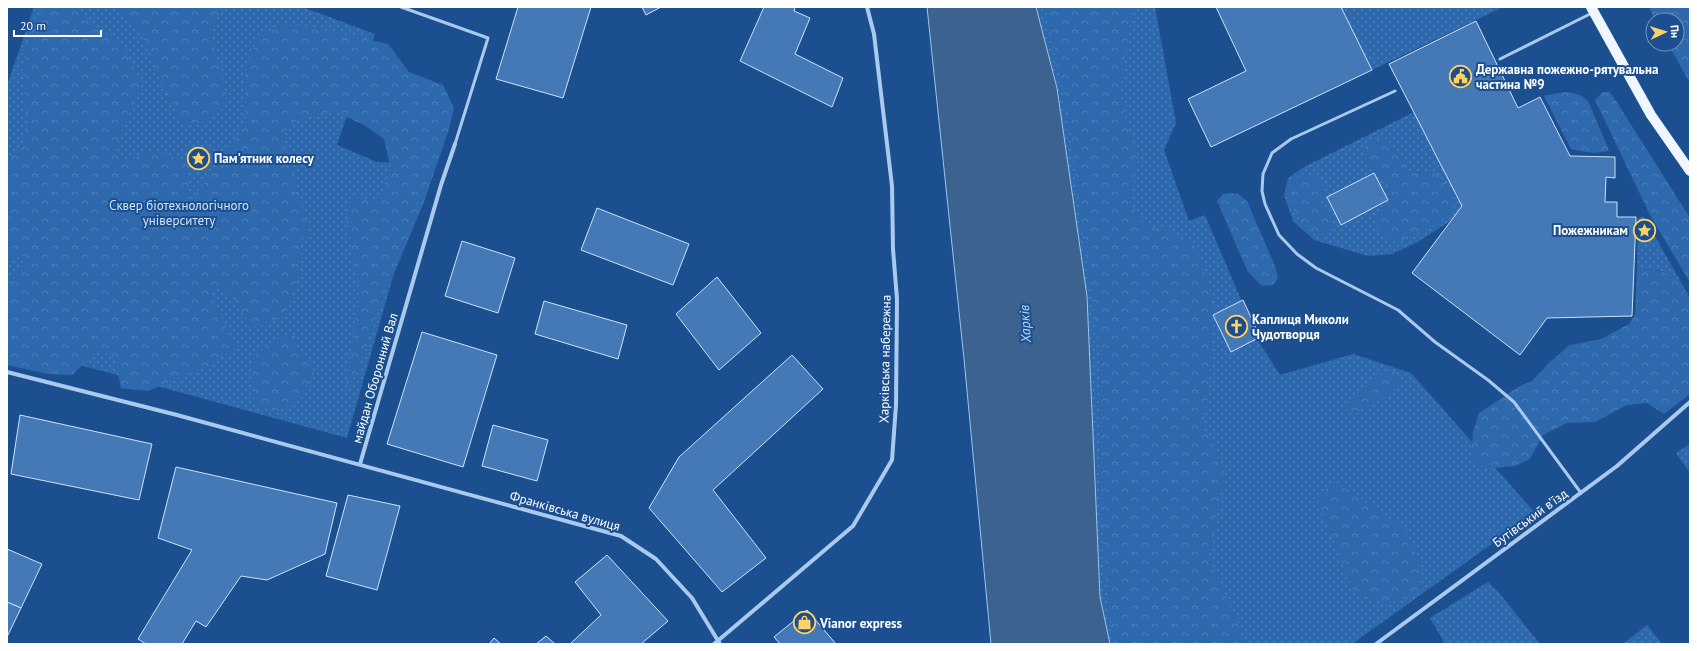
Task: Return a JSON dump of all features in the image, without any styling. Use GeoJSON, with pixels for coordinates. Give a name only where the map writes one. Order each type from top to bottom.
{"type":"FeatureCollection","features":[{"type":"Feature","properties":{"kind":"main road"},"geometry":{"type":"LineString","coordinates":[[1592,9],[1651,115],[1690,171]]}},
{"type":"Feature","properties":{"kind":"street","name":"Харківська набережна"},"geometry":{"type":"LineString","coordinates":[[717,643],[853,526],[892,460],[896,405],[897,299],[893,249],[892,186],[874,34],[867,7]]}},
{"type":"Feature","properties":{"kind":"street","name":"майдан Оборонний Вал"},"geometry":{"type":"LineString","coordinates":[[360,464],[454,144]]}},
{"type":"Feature","properties":{"kind":"street"},"geometry":{"type":"LineString","coordinates":[[7,372],[178,415],[360,464]]}},
{"type":"Feature","properties":{"kind":"street","name":"Бутівський в’їзд"},"geometry":{"type":"LineString","coordinates":[[1376,644],[1617,466],[1690,402]]}},
{"type":"Feature","properties":{"kind":"street","name":"Франківська вулиця"},"geometry":{"type":"LineString","coordinates":[[360,464],[621,536],[656,559],[692,598],[717,643]]}},
{"type":"Feature","properties":{"kind":"lane","name":"майдан Оборонний Вал"},"geometry":{"type":"LineString","coordinates":[[401,7],[488,38],[454,144]]}},
{"type":"Feature","properties":{"kind":"lane"},"geometry":{"type":"LineString","coordinates":[[1500,59],[1592,9]]}},
{"type":"Feature","properties":{"kind":"lane"},"geometry":{"type":"LineString","coordinates":[[1395,91],[1291,139],[1272,153],[1263,174],[1262,191],[1265,204],[1276,228],[1279,234],[1297,254],[1316,268],[1398,310],[1435,342],[1488,380],[1514,402],[1581,493]]}},
{"type":"Feature","properties":{"kind":"green space","name":"Сквер біотехнологічного університету"},"geometry":{"type":"Polygon","coordinates":[[[34,7],[302,7],[375,34],[337,145],[377,162],[425,164],[347,438],[7,345],[7,85],[34,7]]]}},
{"type":"Feature","properties":{"kind":"green space","name":"Сквер біотехнологічного університету"},"geometry":{"type":"Polygon","coordinates":[[[44,7],[77,7],[93,28],[113,37],[132,62],[142,84],[115,148],[126,162],[148,151],[189,161],[187,203],[211,175],[236,139],[246,120],[245,73],[258,36],[284,25],[312,27],[388,44],[409,72],[443,85],[454,108],[449,129],[424,202],[379,309],[357,373],[346,387],[359,292],[347,219],[351,197],[381,200],[390,166],[384,139],[364,125],[334,111],[297,120],[283,133],[288,158],[310,233],[300,240],[300,273],[285,317],[251,327],[234,297],[217,285],[211,294],[236,347],[214,363],[148,391],[121,388],[115,358],[97,351],[72,375],[48,374],[7,365],[7,290],[27,255],[7,261],[7,220],[14,216],[7,210],[7,161],[24,141],[27,119],[22,69],[27,39],[44,7]]]}},
{"type":"Feature","properties":{"kind":"green space"},"geometry":{"type":"Polygon","coordinates":[[[113,7],[223,7],[210,30],[227,97],[210,119],[199,123],[183,124],[170,100],[140,33],[123,13],[113,7]]]}},
{"type":"Feature","properties":{"kind":"green space"},"geometry":{"type":"Polygon","coordinates":[[[1036,7],[1155,7],[1176,123],[1164,150],[1189,221],[1205,215],[1259,342],[1280,375],[1353,354],[1411,373],[1535,513],[1352,644],[1110,644],[1100,597],[1087,296],[1057,88],[1036,7]]]}},
{"type":"Feature","properties":{"kind":"green space"},"geometry":{"type":"Polygon","coordinates":[[[1045,7],[1133,7],[1120,92],[1128,129],[1139,157],[1130,204],[1148,227],[1171,230],[1195,246],[1203,265],[1214,305],[1209,389],[1203,427],[1216,447],[1225,474],[1209,556],[1246,644],[1114,644],[1109,613],[1100,500],[1099,343],[1083,239],[1070,127],[1045,7]]]}},
{"type":"Feature","properties":{"kind":"green space"},"geometry":{"type":"Polygon","coordinates":[[[1341,7],[1503,7],[1372,70],[1341,7]]]}},
{"type":"Feature","properties":{"kind":"green space"},"geometry":{"type":"Polygon","coordinates":[[[1649,7],[1690,7],[1690,83],[1673,52],[1685,52],[1685,12],[1651,12],[1649,7]]]}},
{"type":"Feature","properties":{"kind":"green space"},"geometry":{"type":"Polygon","coordinates":[[[1569,92],[1580,95],[1588,101],[1609,150],[1595,153],[1571,149],[1544,96],[1569,92]]]}},
{"type":"Feature","properties":{"kind":"green space"},"geometry":{"type":"Polygon","coordinates":[[[1603,92],[1610,92],[1690,218],[1690,283],[1649,213],[1595,100],[1603,92]]]}},
{"type":"Feature","properties":{"kind":"green space"},"geometry":{"type":"Polygon","coordinates":[[[1414,112],[1462,206],[1450,221],[1418,242],[1392,254],[1368,256],[1314,240],[1293,221],[1284,195],[1288,178],[1304,167],[1414,112]]]}},
{"type":"Feature","properties":{"kind":"green space"},"geometry":{"type":"Polygon","coordinates":[[[1382,137],[1393,146],[1408,170],[1412,172],[1430,172],[1439,176],[1448,187],[1454,201],[1453,209],[1450,214],[1436,225],[1396,243],[1384,236],[1376,228],[1376,217],[1384,208],[1389,187],[1384,178],[1366,162],[1364,158],[1367,143],[1382,137]]]}},
{"type":"Feature","properties":{"kind":"green space"},"geometry":{"type":"Polygon","coordinates":[[[1302,174],[1314,176],[1322,183],[1324,193],[1323,202],[1333,223],[1331,231],[1323,234],[1315,233],[1304,224],[1294,211],[1285,190],[1291,182],[1302,174]]]}},
{"type":"Feature","properties":{"kind":"green space"},"geometry":{"type":"Polygon","coordinates":[[[1223,194],[1238,194],[1247,201],[1275,266],[1278,278],[1273,285],[1262,286],[1248,272],[1217,201],[1223,194]]]}},
{"type":"Feature","properties":{"kind":"green space"},"geometry":{"type":"Polygon","coordinates":[[[1644,217],[1685,289],[1669,274],[1653,269],[1637,269],[1638,218],[1644,217]]]}},
{"type":"Feature","properties":{"kind":"green space"},"geometry":{"type":"Polygon","coordinates":[[[1637,269],[1655,270],[1669,274],[1680,283],[1690,298],[1690,394],[1664,414],[1647,403],[1627,405],[1595,422],[1567,423],[1543,435],[1530,459],[1515,466],[1485,469],[1471,457],[1473,432],[1479,413],[1520,386],[1532,381],[1551,361],[1570,345],[1601,339],[1629,324],[1635,315],[1637,269]]]}},
{"type":"Feature","properties":{"kind":"green space"},"geometry":{"type":"Polygon","coordinates":[[[285,336],[296,336],[294,351],[307,357],[314,374],[303,391],[277,413],[254,404],[253,357],[269,344],[285,336]]]}},
{"type":"Feature","properties":{"kind":"green space"},"geometry":{"type":"Polygon","coordinates":[[[1386,371],[1398,372],[1399,383],[1384,397],[1356,412],[1345,410],[1347,402],[1373,379],[1386,371]]]}},
{"type":"Feature","properties":{"kind":"green space"},"geometry":{"type":"Polygon","coordinates":[[[1690,444],[1690,473],[1676,453],[1690,444]]]}},
{"type":"Feature","properties":{"kind":"green space"},"geometry":{"type":"Polygon","coordinates":[[[1337,482],[1403,528],[1420,561],[1422,591],[1387,604],[1355,594],[1317,500],[1324,490],[1337,482]]]}},
{"type":"Feature","properties":{"kind":"green space"},"geometry":{"type":"Polygon","coordinates":[[[1488,582],[1500,594],[1540,644],[1445,644],[1430,618],[1488,582]]]}},
{"type":"Feature","properties":{"kind":"green space"},"geometry":{"type":"Polygon","coordinates":[[[1647,625],[1662,644],[1623,644],[1647,625]]]}},
{"type":"Feature","properties":{"kind":"water","name":"Харків"},"geometry":{"type":"Polygon","coordinates":[[[927,7],[1036,7],[1057,88],[1087,296],[1100,597],[1110,644],[991,644],[964,359],[927,7]]]}},
{"type":"Feature","properties":{"kind":"building"},"geometry":{"type":"Polygon","coordinates":[[[518,7],[591,7],[563,98],[496,79],[518,7]]]}},
{"type":"Feature","properties":{"kind":"building"},"geometry":{"type":"Polygon","coordinates":[[[642,7],[661,7],[646,15],[642,7]]]}},
{"type":"Feature","properties":{"kind":"building"},"geometry":{"type":"Polygon","coordinates":[[[764,7],[795,7],[794,11],[810,18],[795,54],[843,78],[832,107],[740,61],[764,7]]]}},
{"type":"Feature","properties":{"kind":"building"},"geometry":{"type":"Polygon","coordinates":[[[1216,7],[1341,7],[1372,70],[1211,147],[1188,99],[1246,71],[1216,7]]]}},
{"type":"Feature","properties":{"kind":"building"},"geometry":{"type":"Polygon","coordinates":[[[1476,21],[1518,108],[1540,97],[1570,156],[1615,157],[1615,178],[1606,177],[1605,202],[1617,202],[1617,217],[1636,217],[1632,316],[1547,318],[1520,355],[1412,273],[1462,206],[1389,64],[1476,21]]]}},
{"type":"Feature","properties":{"kind":"building"},"geometry":{"type":"Polygon","coordinates":[[[1374,173],[1388,200],[1341,225],[1327,197],[1374,173]]]}},
{"type":"Feature","properties":{"kind":"building"},"geometry":{"type":"Polygon","coordinates":[[[597,208],[689,244],[673,285],[581,250],[597,208]]]}},
{"type":"Feature","properties":{"kind":"building"},"geometry":{"type":"Polygon","coordinates":[[[462,241],[515,258],[498,313],[445,296],[462,241]]]}},
{"type":"Feature","properties":{"kind":"building"},"geometry":{"type":"Polygon","coordinates":[[[717,277],[761,333],[719,370],[676,314],[717,277]]]}},
{"type":"Feature","properties":{"kind":"building","name":"Каплиця Миколи Чудотворця"},"geometry":{"type":"Polygon","coordinates":[[[1243,300],[1260,337],[1231,352],[1213,315],[1243,300]]]}},
{"type":"Feature","properties":{"kind":"building"},"geometry":{"type":"Polygon","coordinates":[[[544,301],[627,325],[618,359],[535,334],[544,301]]]}},
{"type":"Feature","properties":{"kind":"building"},"geometry":{"type":"Polygon","coordinates":[[[422,332],[497,355],[463,467],[387,444],[422,332]]]}},
{"type":"Feature","properties":{"kind":"building"},"geometry":{"type":"Polygon","coordinates":[[[792,355],[823,389],[713,490],[766,558],[722,592],[649,508],[679,457],[792,355]]]}},
{"type":"Feature","properties":{"kind":"building"},"geometry":{"type":"Polygon","coordinates":[[[20,415],[152,444],[139,500],[11,474],[20,415]]]}},
{"type":"Feature","properties":{"kind":"building"},"geometry":{"type":"Polygon","coordinates":[[[493,425],[548,440],[537,481],[482,466],[493,425]]]}},
{"type":"Feature","properties":{"kind":"building"},"geometry":{"type":"Polygon","coordinates":[[[176,467],[337,503],[325,554],[267,580],[241,576],[206,627],[196,621],[182,644],[146,644],[138,639],[192,550],[158,538],[176,467]]]}},
{"type":"Feature","properties":{"kind":"building"},"geometry":{"type":"Polygon","coordinates":[[[348,495],[400,506],[377,590],[326,576],[348,495]]]}},
{"type":"Feature","properties":{"kind":"building"},"geometry":{"type":"Polygon","coordinates":[[[7,549],[42,564],[21,608],[7,602],[7,549]]]}},
{"type":"Feature","properties":{"kind":"building"},"geometry":{"type":"Polygon","coordinates":[[[607,555],[668,621],[641,644],[570,644],[601,615],[575,582],[607,555]]]}},
{"type":"Feature","properties":{"kind":"building"},"geometry":{"type":"Polygon","coordinates":[[[7,602],[21,608],[7,637],[7,602]]]}},
{"type":"Feature","properties":{"kind":"building","name":"Vianor express"},"geometry":{"type":"Polygon","coordinates":[[[807,610],[836,644],[780,644],[774,637],[807,610]]]}},
{"type":"Feature","properties":{"kind":"building"},"geometry":{"type":"Polygon","coordinates":[[[546,636],[555,644],[536,644],[546,636]]]}},
{"type":"Feature","properties":{"kind":"building"},"geometry":{"type":"Polygon","coordinates":[[[494,638],[501,644],[489,644],[494,638]]]}},
{"type":"Feature","properties":{"kind":"place","name":"Державна пожежно-рятувальна частина №9"},"geometry":{"type":"Point","coordinates":[1460,76]}},
{"type":"Feature","properties":{"kind":"place","name":"Пам'ятник колесу"},"geometry":{"type":"Point","coordinates":[199,158]}},
{"type":"Feature","properties":{"kind":"place","name":"Пожежникам"},"geometry":{"type":"Point","coordinates":[1644,230]}},
{"type":"Feature","properties":{"kind":"place","name":"Каплиця Миколи Чудотворця"},"geometry":{"type":"Point","coordinates":[1237,326]}},
{"type":"Feature","properties":{"kind":"place","name":"Vianor express"},"geometry":{"type":"Point","coordinates":[805,623]}}]}
